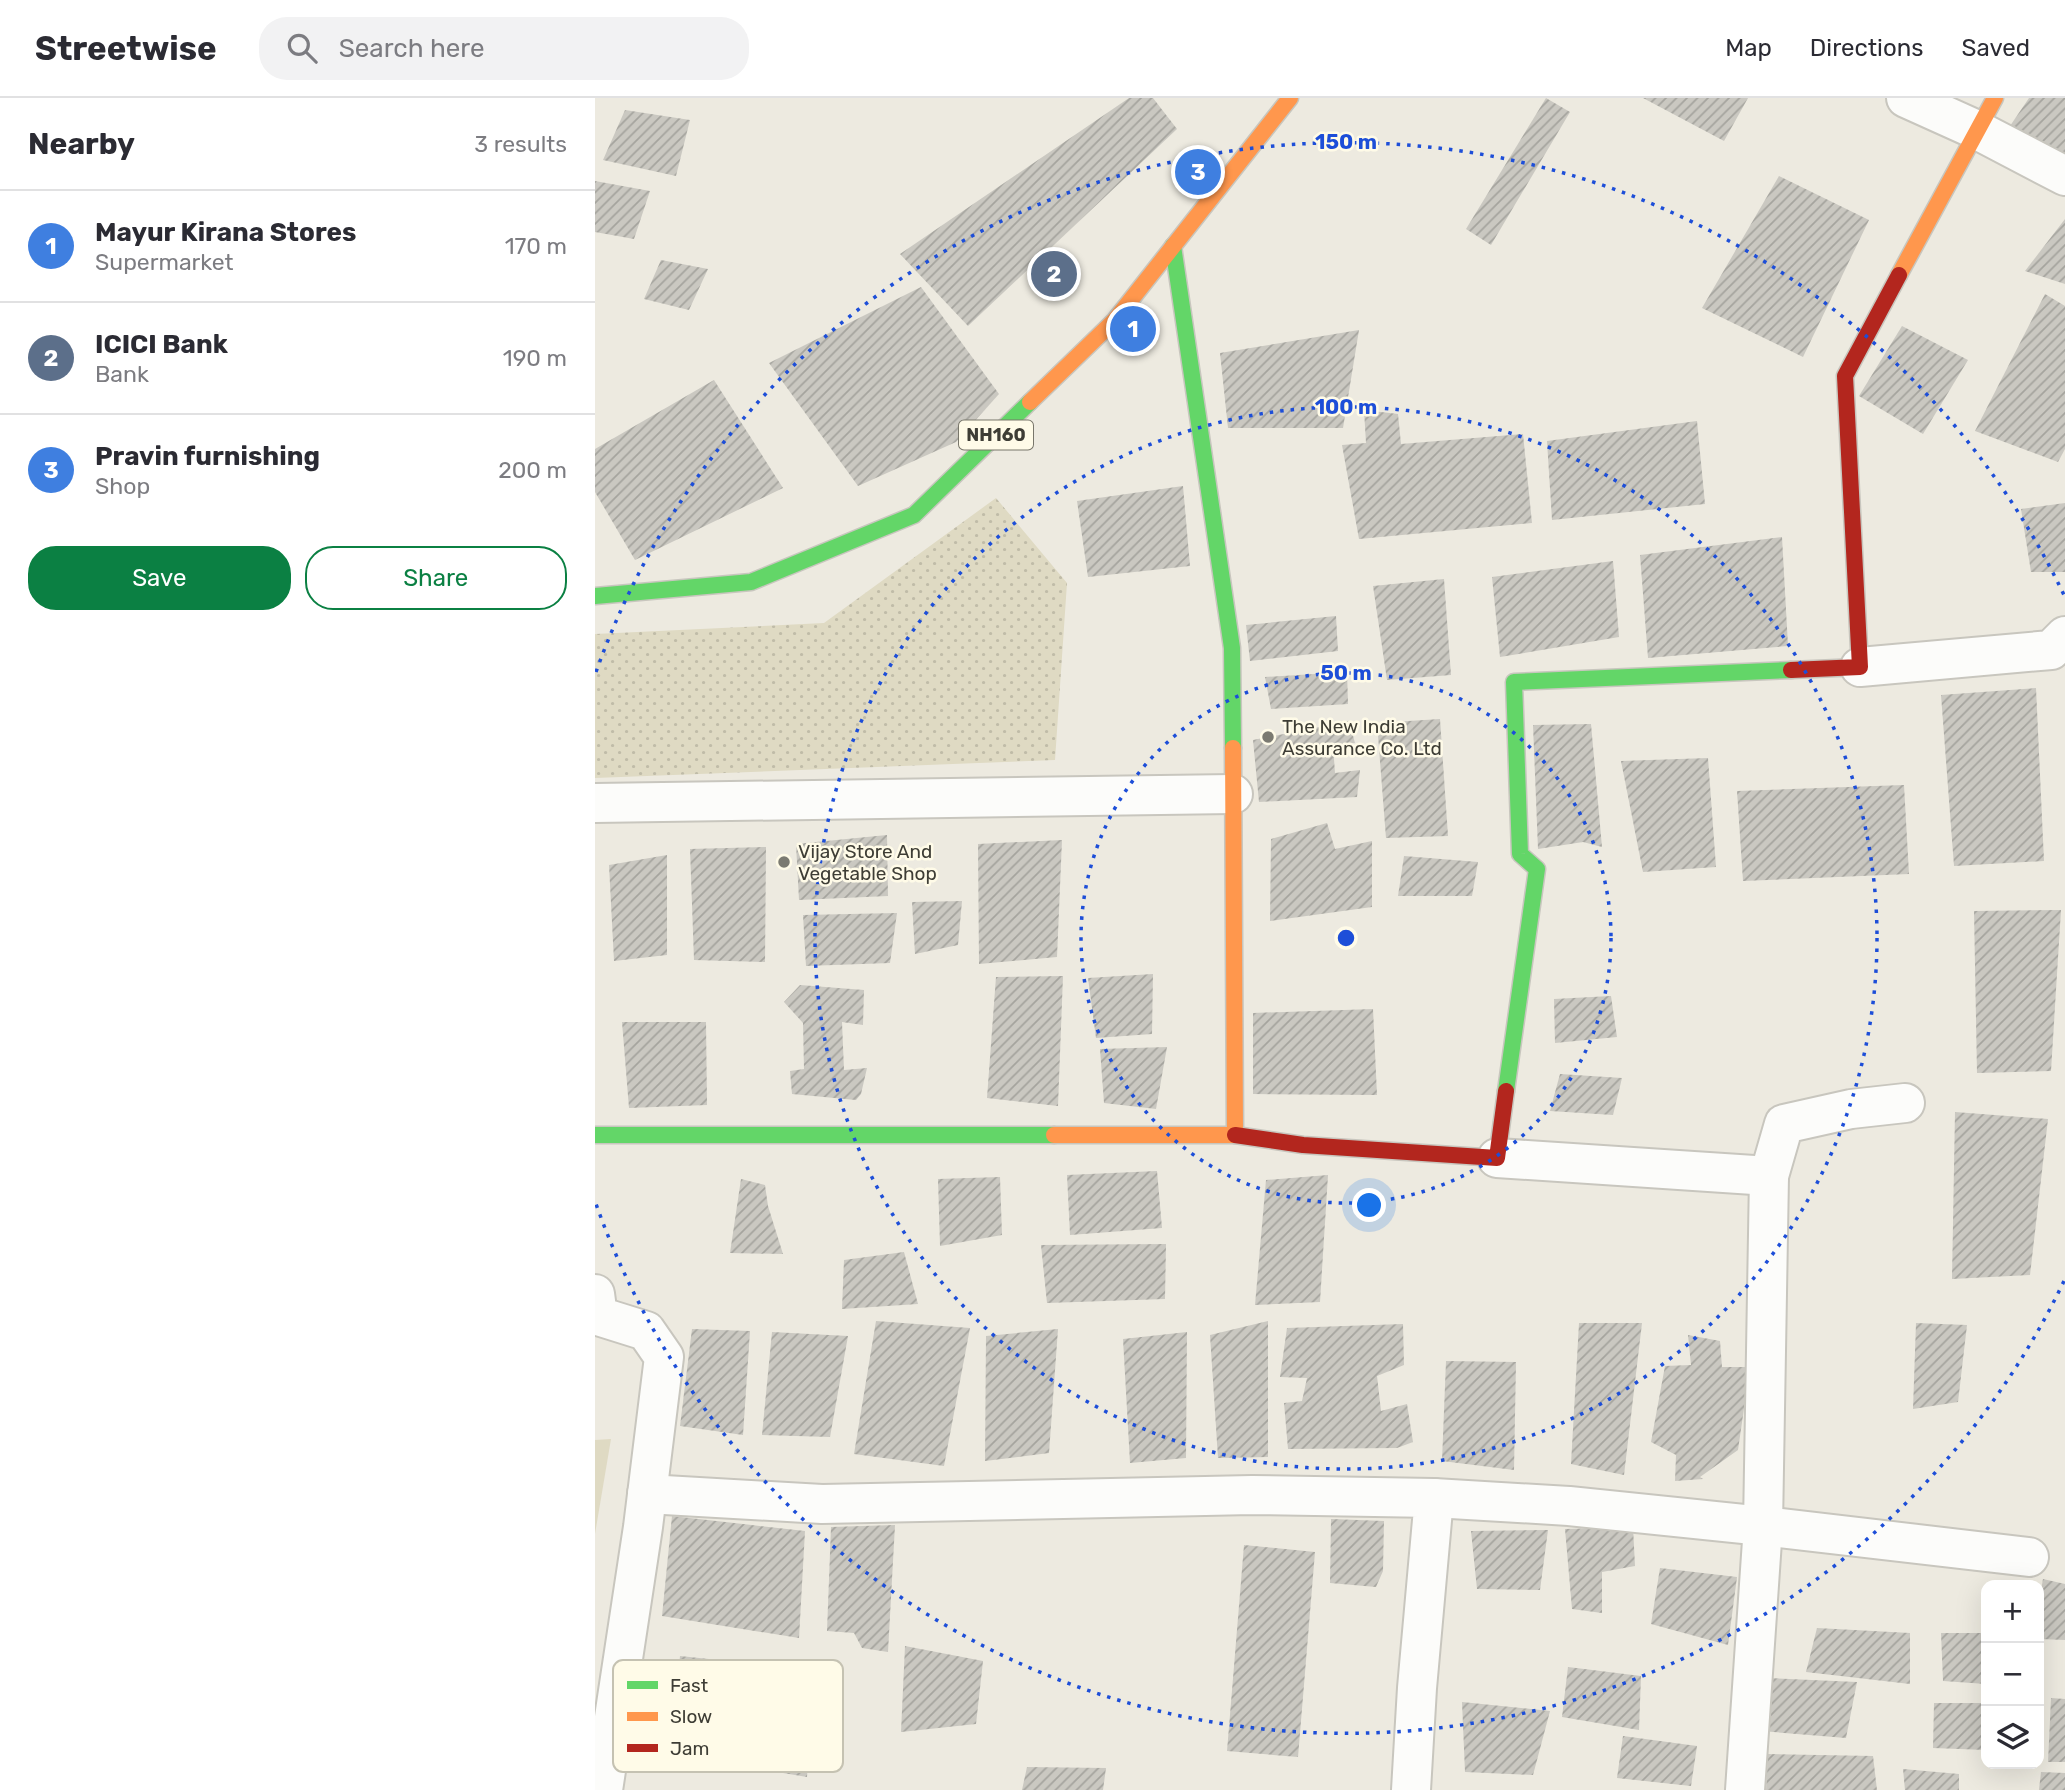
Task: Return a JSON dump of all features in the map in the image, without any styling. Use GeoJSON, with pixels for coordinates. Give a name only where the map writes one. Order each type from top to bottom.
{"type":"FeatureCollection","features":[{"type":"Feature","properties":{"kind":"main road","name":"NH160"},"geometry":{"type":"LineString","coordinates":[[595,596],[751,582],[914,515],[1115,320],[1290,98]]}},
{"type":"Feature","properties":{"kind":"main road"},"geometry":{"type":"LineString","coordinates":[[595,1135],[1235,1135],[1303,1145],[1497,1158],[1537,869],[1520,854],[1514,682],[1860,667],[1845,376],[1986,114]]}},
{"type":"Feature","properties":{"kind":"main road"},"geometry":{"type":"LineString","coordinates":[[1173,246],[1232,648],[1235,1135]]}},
{"type":"Feature","properties":{"kind":"street"},"geometry":{"type":"LineString","coordinates":[[1906,98],[1986,114],[2065,176]]}},
{"type":"Feature","properties":{"kind":"street"},"geometry":{"type":"LineString","coordinates":[[1860,667],[2051,650],[2065,636]]}},
{"type":"Feature","properties":{"kind":"street"},"geometry":{"type":"LineString","coordinates":[[595,803],[1233,794]]}},
{"type":"Feature","properties":{"kind":"street"},"geometry":{"type":"LineString","coordinates":[[1745,1790],[1763,1526],[1769,1176],[1784,1124],[1851,1109],[1905,1103]]}},
{"type":"Feature","properties":{"kind":"street"},"geometry":{"type":"LineString","coordinates":[[1497,1158],[1769,1176]]}},
{"type":"Feature","properties":{"kind":"street"},"geometry":{"type":"LineString","coordinates":[[595,1294],[598,1316],[646,1331],[664,1357],[622,1660]]}},
{"type":"Feature","properties":{"kind":"street"},"geometry":{"type":"LineString","coordinates":[[647,1494],[822,1504],[1252,1495],[1434,1498],[1569,1506],[2029,1557]]}},
{"type":"Feature","properties":{"kind":"street"},"geometry":{"type":"LineString","coordinates":[[1411,1790],[1434,1498]]}},
{"type":"Feature","properties":{"kind":"street"},"geometry":{"type":"LineString","coordinates":[[603,1790],[613,1723]]}},
{"type":"Feature","properties":{"kind":"shaded area"},"geometry":{"type":"Polygon","coordinates":[[[996,498],[1067,583],[1055,760],[595,778],[595,634],[824,623],[996,498]]]}},
{"type":"Feature","properties":{"kind":"shaded area"},"geometry":{"type":"Polygon","coordinates":[[[611,1439],[595,1534],[595,1440],[611,1439]]]}},
{"type":"Feature","properties":{"kind":"building"},"geometry":{"type":"Polygon","coordinates":[[[1129,98],[1153,98],[1177,129],[968,326],[900,254],[1129,98]]]}},
{"type":"Feature","properties":{"kind":"building"},"geometry":{"type":"Polygon","coordinates":[[[1546,98],[1570,112],[1491,245],[1466,229],[1546,98]]]}},
{"type":"Feature","properties":{"kind":"building"},"geometry":{"type":"Polygon","coordinates":[[[1643,98],[1748,98],[1724,141],[1643,98]]]}},
{"type":"Feature","properties":{"kind":"building"},"geometry":{"type":"Polygon","coordinates":[[[2029,98],[2065,98],[2065,155],[2010,126],[2029,98]]]}},
{"type":"Feature","properties":{"kind":"building"},"geometry":{"type":"Polygon","coordinates":[[[625,110],[690,120],[676,176],[603,160],[625,110]]]}},
{"type":"Feature","properties":{"kind":"building"},"geometry":{"type":"Polygon","coordinates":[[[1779,176],[1869,220],[1803,357],[1702,308],[1779,176]]]}},
{"type":"Feature","properties":{"kind":"building"},"geometry":{"type":"Polygon","coordinates":[[[595,181],[650,191],[634,239],[595,232],[595,181]]]}},
{"type":"Feature","properties":{"kind":"building"},"geometry":{"type":"Polygon","coordinates":[[[2065,219],[2065,284],[2025,271],[2065,219]]]}},
{"type":"Feature","properties":{"kind":"building"},"geometry":{"type":"Polygon","coordinates":[[[661,260],[708,269],[689,310],[644,299],[661,260]]]}},
{"type":"Feature","properties":{"kind":"building"},"geometry":{"type":"Polygon","coordinates":[[[921,287],[999,394],[956,442],[858,486],[769,363],[921,287]]]}},
{"type":"Feature","properties":{"kind":"building"},"geometry":{"type":"Polygon","coordinates":[[[2045,294],[2065,306],[2065,449],[2058,462],[1975,431],[2045,294]]]}},
{"type":"Feature","properties":{"kind":"building"},"geometry":{"type":"Polygon","coordinates":[[[1902,326],[1968,360],[1923,434],[1859,396],[1902,326]]]}},
{"type":"Feature","properties":{"kind":"building"},"geometry":{"type":"Polygon","coordinates":[[[1359,330],[1343,428],[1228,428],[1220,353],[1359,330]]]}},
{"type":"Feature","properties":{"kind":"building"},"geometry":{"type":"Polygon","coordinates":[[[714,380],[783,488],[635,560],[595,492],[595,449],[714,380]]]}},
{"type":"Feature","properties":{"kind":"building"},"geometry":{"type":"Polygon","coordinates":[[[1364,410],[1398,414],[1401,444],[1523,434],[1532,523],[1359,539],[1342,445],[1366,443],[1364,410]]]}},
{"type":"Feature","properties":{"kind":"building"},"geometry":{"type":"Polygon","coordinates":[[[1697,421],[1705,504],[1552,520],[1547,441],[1697,421]]]}},
{"type":"Feature","properties":{"kind":"building"},"geometry":{"type":"Polygon","coordinates":[[[1183,486],[1190,566],[1088,577],[1077,501],[1183,486]]]}},
{"type":"Feature","properties":{"kind":"building"},"geometry":{"type":"Polygon","coordinates":[[[2065,503],[2065,572],[2031,572],[2021,509],[2065,503]]]}},
{"type":"Feature","properties":{"kind":"building"},"geometry":{"type":"Polygon","coordinates":[[[1782,537],[1788,646],[1648,658],[1640,555],[1782,537]]]}},
{"type":"Feature","properties":{"kind":"building"},"geometry":{"type":"Polygon","coordinates":[[[1613,561],[1619,637],[1500,657],[1492,577],[1613,561]]]}},
{"type":"Feature","properties":{"kind":"building"},"geometry":{"type":"Polygon","coordinates":[[[1444,579],[1451,675],[1387,680],[1373,586],[1444,579]]]}},
{"type":"Feature","properties":{"kind":"building"},"geometry":{"type":"Polygon","coordinates":[[[1336,616],[1338,651],[1250,661],[1246,625],[1336,616]]]}},
{"type":"Feature","properties":{"kind":"building"},"geometry":{"type":"Polygon","coordinates":[[[1347,672],[1348,704],[1271,709],[1265,677],[1347,672]]]}},
{"type":"Feature","properties":{"kind":"building"},"geometry":{"type":"Polygon","coordinates":[[[2036,688],[2044,861],[1954,866],[1941,695],[2036,688]]]}},
{"type":"Feature","properties":{"kind":"building"},"geometry":{"type":"Polygon","coordinates":[[[1440,719],[1448,836],[1386,838],[1377,723],[1440,719]]]}},
{"type":"Feature","properties":{"kind":"building"},"geometry":{"type":"Polygon","coordinates":[[[1349,721],[1355,743],[1333,745],[1335,773],[1360,770],[1357,797],[1259,802],[1253,740],[1349,721]]]}},
{"type":"Feature","properties":{"kind":"building"},"geometry":{"type":"Polygon","coordinates":[[[1591,724],[1602,847],[1583,842],[1538,849],[1533,725],[1591,724]]]}},
{"type":"Feature","properties":{"kind":"building"},"geometry":{"type":"Polygon","coordinates":[[[1708,758],[1716,867],[1643,872],[1621,761],[1708,758]]]}},
{"type":"Feature","properties":{"kind":"building"},"geometry":{"type":"Polygon","coordinates":[[[1904,785],[1909,874],[1743,881],[1737,791],[1904,785]]]}},
{"type":"Feature","properties":{"kind":"building"},"geometry":{"type":"Polygon","coordinates":[[[1327,823],[1335,849],[1372,841],[1372,907],[1270,921],[1271,839],[1327,823]]]}},
{"type":"Feature","properties":{"kind":"building"},"geometry":{"type":"Polygon","coordinates":[[[887,835],[888,896],[799,900],[796,844],[887,835]]]}},
{"type":"Feature","properties":{"kind":"building"},"geometry":{"type":"Polygon","coordinates":[[[1062,840],[1057,957],[979,964],[978,844],[1062,840]]]}},
{"type":"Feature","properties":{"kind":"building"},"geometry":{"type":"Polygon","coordinates":[[[766,847],[765,962],[694,960],[690,849],[766,847]]]}},
{"type":"Feature","properties":{"kind":"building"},"geometry":{"type":"Polygon","coordinates":[[[667,855],[667,955],[614,961],[609,865],[667,855]]]}},
{"type":"Feature","properties":{"kind":"building"},"geometry":{"type":"Polygon","coordinates":[[[1404,856],[1478,862],[1472,896],[1398,896],[1404,856]]]}},
{"type":"Feature","properties":{"kind":"building"},"geometry":{"type":"Polygon","coordinates":[[[962,901],[958,945],[915,954],[912,902],[962,901]]]}},
{"type":"Feature","properties":{"kind":"building"},"geometry":{"type":"Polygon","coordinates":[[[2061,910],[2051,1071],[1977,1073],[1974,911],[2061,910]]]}},
{"type":"Feature","properties":{"kind":"building"},"geometry":{"type":"Polygon","coordinates":[[[897,913],[890,963],[806,966],[803,915],[897,913]]]}},
{"type":"Feature","properties":{"kind":"building"},"geometry":{"type":"Polygon","coordinates":[[[1153,974],[1152,1034],[1096,1038],[1088,978],[1153,974]]]}},
{"type":"Feature","properties":{"kind":"building"},"geometry":{"type":"Polygon","coordinates":[[[1063,976],[1058,1106],[987,1098],[996,977],[1063,976]]]}},
{"type":"Feature","properties":{"kind":"building"},"geometry":{"type":"Polygon","coordinates":[[[800,985],[864,990],[863,1025],[842,1022],[844,1070],[867,1068],[861,1094],[856,1100],[792,1094],[790,1071],[804,1069],[803,1023],[784,1002],[800,985]]]}},
{"type":"Feature","properties":{"kind":"building"},"geometry":{"type":"Polygon","coordinates":[[[1611,996],[1617,1037],[1555,1043],[1554,999],[1611,996]]]}},
{"type":"Feature","properties":{"kind":"building"},"geometry":{"type":"Polygon","coordinates":[[[1373,1009],[1377,1095],[1253,1094],[1253,1013],[1373,1009]]]}},
{"type":"Feature","properties":{"kind":"building"},"geometry":{"type":"Polygon","coordinates":[[[622,1022],[706,1022],[707,1105],[629,1108],[622,1022]]]}},
{"type":"Feature","properties":{"kind":"building"},"geometry":{"type":"Polygon","coordinates":[[[1167,1047],[1156,1109],[1104,1103],[1100,1049],[1167,1047]]]}},
{"type":"Feature","properties":{"kind":"building"},"geometry":{"type":"Polygon","coordinates":[[[1560,1074],[1622,1078],[1613,1115],[1550,1111],[1560,1074]]]}},
{"type":"Feature","properties":{"kind":"building"},"geometry":{"type":"Polygon","coordinates":[[[1955,1112],[2048,1119],[2030,1275],[1952,1279],[1955,1112]]]}},
{"type":"Feature","properties":{"kind":"building"},"geometry":{"type":"Polygon","coordinates":[[[1157,1171],[1162,1228],[1070,1235],[1067,1175],[1157,1171]]]}},
{"type":"Feature","properties":{"kind":"building"},"geometry":{"type":"Polygon","coordinates":[[[1328,1175],[1320,1302],[1255,1305],[1266,1180],[1328,1175]]]}},
{"type":"Feature","properties":{"kind":"building"},"geometry":{"type":"Polygon","coordinates":[[[1000,1177],[1002,1235],[940,1246],[938,1179],[1000,1177]]]}},
{"type":"Feature","properties":{"kind":"building"},"geometry":{"type":"Polygon","coordinates":[[[741,1179],[765,1185],[768,1206],[783,1254],[730,1253],[741,1179]]]}},
{"type":"Feature","properties":{"kind":"building"},"geometry":{"type":"Polygon","coordinates":[[[1166,1244],[1165,1299],[1047,1303],[1041,1245],[1166,1244]]]}},
{"type":"Feature","properties":{"kind":"building"},"geometry":{"type":"Polygon","coordinates":[[[904,1252],[918,1304],[842,1309],[844,1260],[904,1252]]]}},
{"type":"Feature","properties":{"kind":"building"},"geometry":{"type":"Polygon","coordinates":[[[876,1321],[970,1328],[944,1466],[854,1454],[876,1321]]]}},
{"type":"Feature","properties":{"kind":"building"},"geometry":{"type":"Polygon","coordinates":[[[1268,1321],[1268,1457],[1218,1458],[1210,1335],[1268,1321]]]}},
{"type":"Feature","properties":{"kind":"building"},"geometry":{"type":"Polygon","coordinates":[[[1579,1323],[1642,1323],[1624,1475],[1571,1464],[1579,1323]]]}},
{"type":"Feature","properties":{"kind":"building"},"geometry":{"type":"Polygon","coordinates":[[[1916,1323],[1967,1325],[1958,1402],[1913,1409],[1916,1323]]]}},
{"type":"Feature","properties":{"kind":"building"},"geometry":{"type":"Polygon","coordinates":[[[1403,1324],[1404,1365],[1377,1376],[1381,1411],[1407,1404],[1413,1442],[1397,1448],[1288,1449],[1284,1403],[1302,1401],[1307,1378],[1280,1377],[1287,1328],[1403,1324]]]}},
{"type":"Feature","properties":{"kind":"building"},"geometry":{"type":"Polygon","coordinates":[[[692,1329],[750,1331],[743,1435],[680,1426],[692,1329]]]}},
{"type":"Feature","properties":{"kind":"building"},"geometry":{"type":"Polygon","coordinates":[[[1058,1329],[1049,1453],[985,1461],[986,1336],[1058,1329]]]}},
{"type":"Feature","properties":{"kind":"building"},"geometry":{"type":"Polygon","coordinates":[[[772,1332],[848,1336],[830,1437],[762,1435],[772,1332]]]}},
{"type":"Feature","properties":{"kind":"building"},"geometry":{"type":"Polygon","coordinates":[[[1187,1332],[1186,1458],[1130,1463],[1123,1339],[1187,1332]]]}},
{"type":"Feature","properties":{"kind":"building"},"geometry":{"type":"Polygon","coordinates":[[[1688,1335],[1720,1341],[1722,1367],[1750,1367],[1738,1450],[1700,1477],[1703,1479],[1675,1481],[1676,1455],[1651,1442],[1665,1366],[1691,1365],[1688,1335]]]}},
{"type":"Feature","properties":{"kind":"building"},"geometry":{"type":"Polygon","coordinates":[[[1446,1361],[1516,1362],[1514,1470],[1442,1461],[1446,1361]]]}},
{"type":"Feature","properties":{"kind":"building"},"geometry":{"type":"Polygon","coordinates":[[[672,1516],[805,1531],[799,1638],[662,1616],[672,1516]]]}},
{"type":"Feature","properties":{"kind":"building"},"geometry":{"type":"Polygon","coordinates":[[[1331,1519],[1384,1521],[1383,1571],[1376,1587],[1330,1583],[1331,1519]]]}},
{"type":"Feature","properties":{"kind":"building"},"geometry":{"type":"Polygon","coordinates":[[[895,1525],[888,1652],[862,1648],[854,1633],[827,1631],[831,1527],[895,1525]]]}},
{"type":"Feature","properties":{"kind":"building"},"geometry":{"type":"Polygon","coordinates":[[[1633,1527],[1635,1566],[1602,1572],[1602,1613],[1572,1609],[1565,1529],[1633,1527]]]}},
{"type":"Feature","properties":{"kind":"building"},"geometry":{"type":"Polygon","coordinates":[[[1548,1530],[1540,1590],[1477,1589],[1471,1531],[1548,1530]]]}},
{"type":"Feature","properties":{"kind":"building"},"geometry":{"type":"Polygon","coordinates":[[[1244,1545],[1315,1552],[1298,1757],[1227,1751],[1244,1545]]]}},
{"type":"Feature","properties":{"kind":"building"},"geometry":{"type":"Polygon","coordinates":[[[1660,1568],[1737,1577],[1728,1645],[1651,1624],[1660,1568]]]}},
{"type":"Feature","properties":{"kind":"building"},"geometry":{"type":"Polygon","coordinates":[[[2043,1580],[2065,1584],[2065,1640],[2044,1639],[2043,1580]]]}},
{"type":"Feature","properties":{"kind":"building"},"geometry":{"type":"Polygon","coordinates":[[[1817,1628],[1910,1633],[1910,1684],[1806,1672],[1817,1628]]]}},
{"type":"Feature","properties":{"kind":"building"},"geometry":{"type":"Polygon","coordinates":[[[1941,1633],[1981,1633],[1981,1684],[1943,1681],[1941,1633]]]}},
{"type":"Feature","properties":{"kind":"building"},"geometry":{"type":"Polygon","coordinates":[[[905,1646],[983,1661],[976,1724],[901,1732],[905,1646]]]}},
{"type":"Feature","properties":{"kind":"building"},"geometry":{"type":"Polygon","coordinates":[[[680,1656],[718,1660],[680,1660],[680,1656]]]}},
{"type":"Feature","properties":{"kind":"building"},"geometry":{"type":"Polygon","coordinates":[[[1568,1667],[1641,1676],[1639,1730],[1562,1717],[1568,1667]]]}},
{"type":"Feature","properties":{"kind":"building"},"geometry":{"type":"Polygon","coordinates":[[[1768,1678],[1857,1682],[1846,1738],[1761,1731],[1768,1678]]]}},
{"type":"Feature","properties":{"kind":"building"},"geometry":{"type":"Polygon","coordinates":[[[2051,1698],[2065,1699],[2065,1762],[2048,1762],[2051,1698]]]}},
{"type":"Feature","properties":{"kind":"building"},"geometry":{"type":"Polygon","coordinates":[[[1462,1702],[1550,1711],[1533,1775],[1465,1772],[1462,1702]]]}},
{"type":"Feature","properties":{"kind":"building"},"geometry":{"type":"Polygon","coordinates":[[[1934,1703],[1981,1703],[1981,1750],[1933,1748],[1934,1703]]]}},
{"type":"Feature","properties":{"kind":"building"},"geometry":{"type":"Polygon","coordinates":[[[1623,1736],[1697,1746],[1691,1786],[1617,1778],[1623,1736]]]}},
{"type":"Feature","properties":{"kind":"building"},"geometry":{"type":"Polygon","coordinates":[[[1768,1754],[1873,1756],[1877,1790],[1766,1790],[1768,1754]]]}},
{"type":"Feature","properties":{"kind":"building"},"geometry":{"type":"Polygon","coordinates":[[[1027,1767],[1106,1768],[1103,1790],[1022,1790],[1027,1767]]]}},
{"type":"Feature","properties":{"kind":"building"},"geometry":{"type":"Polygon","coordinates":[[[1903,1769],[1959,1774],[1959,1790],[1905,1790],[1903,1769]]]}},
{"type":"Feature","properties":{"kind":"building"},"geometry":{"type":"Polygon","coordinates":[[[777,1772],[807,1772],[807,1777],[777,1772]]]}},
{"type":"Feature","properties":{"kind":"building"},"geometry":{"type":"Polygon","coordinates":[[[2041,1772],[2065,1773],[2065,1790],[2039,1790],[2041,1772]]]}},
{"type":"Feature","properties":{"kind":"traffic: fast"},"geometry":{"type":"LineString","coordinates":[[1173,246],[1232,648],[1233,748]]}},
{"type":"Feature","properties":{"kind":"traffic: fast"},"geometry":{"type":"LineString","coordinates":[[595,596],[751,582],[914,515],[1030,402]]}},
{"type":"Feature","properties":{"kind":"traffic: fast"},"geometry":{"type":"LineString","coordinates":[[1506,1091],[1537,869],[1520,854],[1514,682],[1791,670]]}},
{"type":"Feature","properties":{"kind":"traffic: fast"},"geometry":{"type":"LineString","coordinates":[[595,1135],[1054,1135]]}},
{"type":"Feature","properties":{"kind":"traffic: slow"},"geometry":{"type":"LineString","coordinates":[[1030,402],[1115,320],[1290,98]]}},
{"type":"Feature","properties":{"kind":"traffic: slow"},"geometry":{"type":"LineString","coordinates":[[1899,275],[1995,98]]}},
{"type":"Feature","properties":{"kind":"traffic: slow"},"geometry":{"type":"LineString","coordinates":[[1054,1135],[1235,1135],[1233,748]]}},
{"type":"Feature","properties":{"kind":"traffic: jam"},"geometry":{"type":"LineString","coordinates":[[1791,670],[1860,667],[1845,376],[1899,275]]}},
{"type":"Feature","properties":{"kind":"traffic: jam"},"geometry":{"type":"LineString","coordinates":[[1235,1135],[1303,1145],[1497,1158],[1506,1091]]}},
{"type":"Feature","properties":{"kind":"place","name":"Pravin furnishing"},"geometry":{"type":"Point","coordinates":[1198,172]}},
{"type":"Feature","properties":{"kind":"place","name":"ICICI Bank"},"geometry":{"type":"Point","coordinates":[1054,274]}},
{"type":"Feature","properties":{"kind":"place","name":"Mayur Kirana Stores"},"geometry":{"type":"Point","coordinates":[1133,329]}},
{"type":"Feature","properties":{"kind":"place","name":"The New India Assurance Co. Ltd"},"geometry":{"type":"Point","coordinates":[1268,737]}},
{"type":"Feature","properties":{"kind":"place","name":"Vijay Store And Vegetable Shop"},"geometry":{"type":"Point","coordinates":[784,862]}}]}
